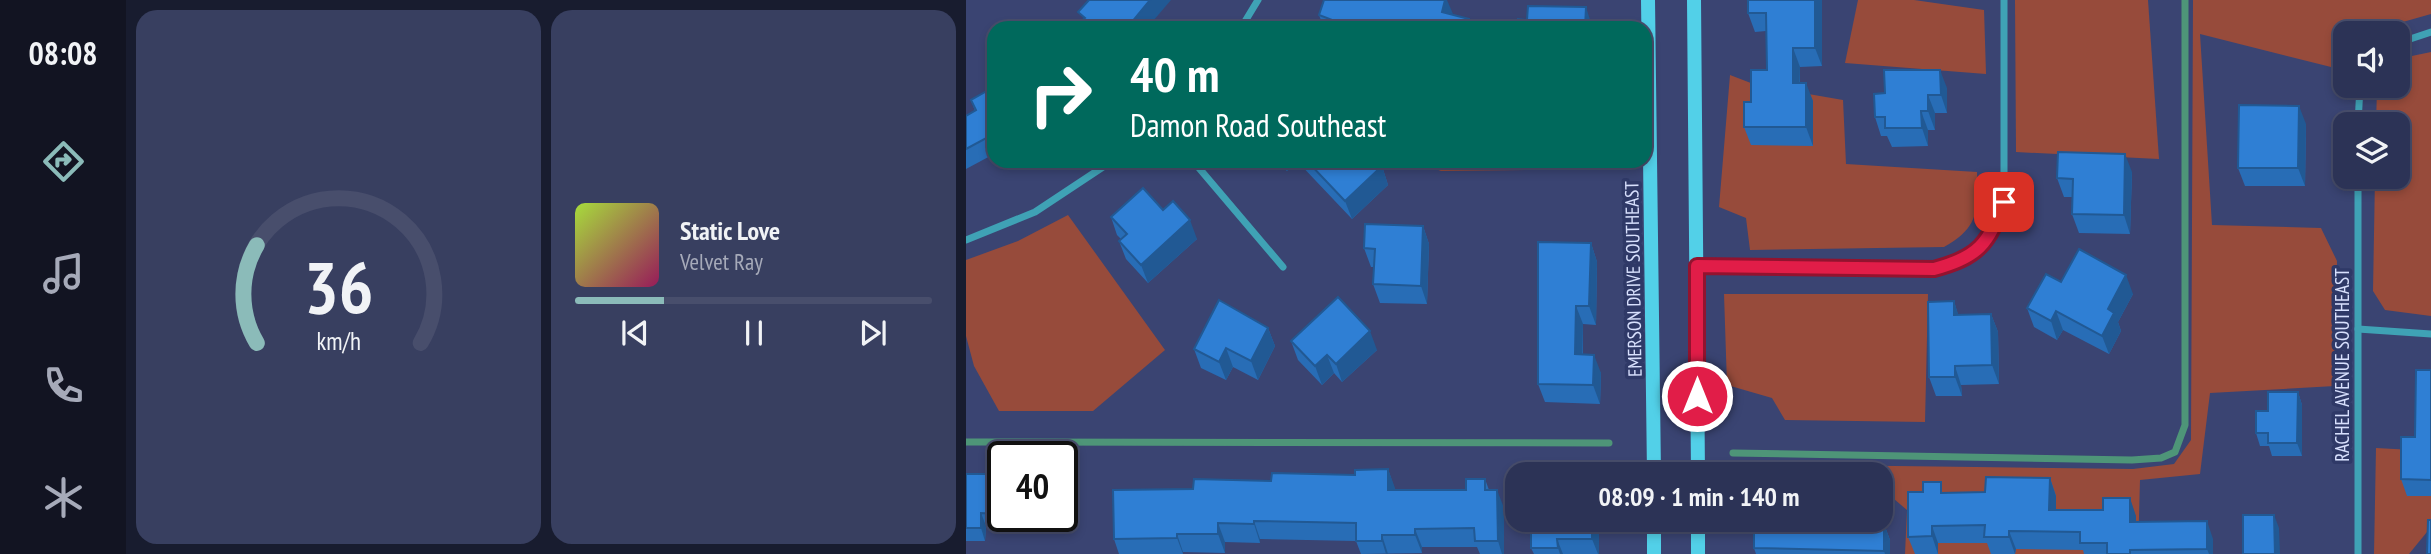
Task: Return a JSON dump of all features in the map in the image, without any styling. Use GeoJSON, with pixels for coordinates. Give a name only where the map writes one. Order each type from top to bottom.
{"type":"FeatureCollection","features":[{"type":"Feature","properties":{"kind":"street"},"geometry":{"type":"LineString","coordinates":[[1245,21],[1258,0]]}},
{"type":"Feature","properties":{"kind":"street","name":"EMERSON DRIVE SOUTHEAST"},"geometry":{"type":"LineString","coordinates":[[1648,0],[1648,21]]}},
{"type":"Feature","properties":{"kind":"street"},"geometry":{"type":"LineString","coordinates":[[1694,0],[1698,462]]}},
{"type":"Feature","properties":{"kind":"street"},"geometry":{"type":"LineString","coordinates":[[1697,266],[1934,269],[1964,261],[1991,236],[2004,202],[2004,0]]}},
{"type":"Feature","properties":{"kind":"street"},"geometry":{"type":"LineString","coordinates":[[2410,39],[2431,32]]}},
{"type":"Feature","properties":{"kind":"street"},"geometry":{"type":"LineString","coordinates":[[966,240],[1035,212],[1101,168]]}},
{"type":"Feature","properties":{"kind":"street"},"geometry":{"type":"LineString","coordinates":[[1199,168],[1283,267]]}},
{"type":"Feature","properties":{"kind":"street","name":"EMERSON DRIVE SOUTHEAST"},"geometry":{"type":"LineString","coordinates":[[1650,168],[1654,462]]}},
{"type":"Feature","properties":{"kind":"street","name":"RACHEL AVENUE SOUTHEAST"},"geometry":{"type":"LineString","coordinates":[[2358,189],[2358,554]]}},
{"type":"Feature","properties":{"kind":"street"},"geometry":{"type":"LineString","coordinates":[[2358,329],[2431,334]]}},
{"type":"Feature","properties":{"kind":"street"},"geometry":{"type":"LineString","coordinates":[[1654,532],[1654,554]]}},
{"type":"Feature","properties":{"kind":"street"},"geometry":{"type":"LineString","coordinates":[[1698,532],[1698,554]]}},
{"type":"Feature","properties":{"kind":"shaded area"},"geometry":{"type":"Polygon","coordinates":[[[1858,0],[1914,0],[1984,10],[1986,74],[1845,63],[1858,0]]]}},
{"type":"Feature","properties":{"kind":"shaded area"},"geometry":{"type":"Polygon","coordinates":[[[2015,0],[2148,0],[2159,159],[2016,152],[2015,0]]]}},
{"type":"Feature","properties":{"kind":"shaded area"},"geometry":{"type":"Polygon","coordinates":[[[2193,0],[2431,0],[2431,14],[2406,21],[2333,21],[2333,67],[2200,34],[2212,225],[2321,228],[2337,261],[2335,386],[2210,393],[2200,474],[2140,480],[2138,554],[1905,554],[1907,510],[1893,498],[1893,466],[2133,469],[2174,464],[2191,440],[2193,0]]]}},
{"type":"Feature","properties":{"kind":"shaded area"},"geometry":{"type":"Polygon","coordinates":[[[2431,52],[2431,316],[2385,310],[2373,291],[2375,189],[2410,189],[2410,112],[2376,112],[2377,98],[2410,98],[2410,56],[2431,52]]]}},
{"type":"Feature","properties":{"kind":"shaded area"},"geometry":{"type":"Polygon","coordinates":[[[1730,75],[1756,85],[1843,100],[1846,164],[1977,172],[1976,207],[1971,224],[1956,240],[1944,247],[1750,250],[1746,218],[1719,207],[1730,75]]]}},
{"type":"Feature","properties":{"kind":"shaded area"},"geometry":{"type":"Polygon","coordinates":[[[1433,168],[1617,169],[1441,171],[1433,168]]]}},
{"type":"Feature","properties":{"kind":"shaded area"},"geometry":{"type":"Polygon","coordinates":[[[1068,215],[1165,350],[1093,411],[999,411],[974,366],[966,336],[966,260],[1018,241],[1068,215]]]}},
{"type":"Feature","properties":{"kind":"shaded area"},"geometry":{"type":"Polygon","coordinates":[[[1724,294],[1928,294],[1925,422],[1785,420],[1772,398],[1727,385],[1724,294]]]}},
{"type":"Feature","properties":{"kind":"shaded area"},"geometry":{"type":"Polygon","coordinates":[[[2376,448],[2431,451],[2431,527],[2409,554],[2374,554],[2376,448]]]}},
{"type":"Feature","properties":{"kind":"building"},"geometry":{"type":"Polygon","coordinates":[[[1089,0],[1150,0],[1133,21],[1081,21],[1085,18],[1078,12],[1089,0]]]}},
{"type":"Feature","properties":{"kind":"building"},"geometry":{"type":"Polygon","coordinates":[[[1324,0],[1445,0],[1442,12],[1469,19],[1335,21],[1319,15],[1324,0]]]}},
{"type":"Feature","properties":{"kind":"building"},"geometry":{"type":"Polygon","coordinates":[[[1748,0],[1815,0],[1815,48],[1793,48],[1793,83],[1806,83],[1806,127],[1744,127],[1744,102],[1751,102],[1751,70],[1767,70],[1766,13],[1748,13],[1748,0]]]}},
{"type":"Feature","properties":{"kind":"building"},"geometry":{"type":"Polygon","coordinates":[[[1528,6],[1586,7],[1585,21],[1518,21],[1518,19],[1527,20],[1528,6]]]}},
{"type":"Feature","properties":{"kind":"building"},"geometry":{"type":"Polygon","coordinates":[[[1884,70],[1940,70],[1941,95],[1928,95],[1928,111],[1921,111],[1922,128],[1885,128],[1885,117],[1875,117],[1874,94],[1885,93],[1884,70]]]}},
{"type":"Feature","properties":{"kind":"building"},"geometry":{"type":"Polygon","coordinates":[[[987,91],[987,138],[966,149],[966,116],[976,110],[971,100],[987,91]]]}},
{"type":"Feature","properties":{"kind":"building"},"geometry":{"type":"Polygon","coordinates":[[[2239,105],[2299,106],[2298,168],[2238,168],[2239,105]]]}},
{"type":"Feature","properties":{"kind":"building"},"geometry":{"type":"Polygon","coordinates":[[[2058,152],[2125,154],[2124,215],[2072,214],[2073,179],[2057,178],[2058,152]]]}},
{"type":"Feature","properties":{"kind":"building"},"geometry":{"type":"Polygon","coordinates":[[[1314,168],[1380,168],[1345,201],[1314,168]]]}},
{"type":"Feature","properties":{"kind":"building"},"geometry":{"type":"Polygon","coordinates":[[[1143,188],[1163,210],[1173,201],[1190,220],[1141,265],[1119,241],[1127,234],[1111,217],[1143,188]]]}},
{"type":"Feature","properties":{"kind":"building"},"geometry":{"type":"Polygon","coordinates":[[[1365,224],[1423,226],[1421,286],[1373,284],[1375,249],[1364,248],[1365,224]]]}},
{"type":"Feature","properties":{"kind":"building"},"geometry":{"type":"Polygon","coordinates":[[[1538,242],[1591,243],[1589,306],[1576,306],[1575,354],[1594,355],[1593,385],[1538,384],[1538,242]]]}},
{"type":"Feature","properties":{"kind":"building"},"geometry":{"type":"Polygon","coordinates":[[[2079,249],[2126,275],[2108,309],[2114,313],[2102,336],[2056,311],[2051,321],[2027,308],[2046,274],[2061,282],[2079,249]]]}},
{"type":"Feature","properties":{"kind":"building"},"geometry":{"type":"Polygon","coordinates":[[[1338,297],[1370,331],[1336,364],[1327,355],[1315,366],[1291,341],[1338,297]]]}},
{"type":"Feature","properties":{"kind":"building"},"geometry":{"type":"Polygon","coordinates":[[[1219,300],[1268,328],[1251,361],[1226,348],[1219,362],[1194,349],[1219,300]]]}},
{"type":"Feature","properties":{"kind":"building"},"geometry":{"type":"Polygon","coordinates":[[[1954,301],[1954,315],[1991,314],[1992,365],[1955,366],[1955,377],[1929,377],[1928,302],[1954,301]]]}},
{"type":"Feature","properties":{"kind":"building"},"geometry":{"type":"Polygon","coordinates":[[[2416,370],[2431,370],[2431,480],[2401,479],[2401,437],[2415,437],[2416,370]]]}},
{"type":"Feature","properties":{"kind":"building"},"geometry":{"type":"Polygon","coordinates":[[[2268,392],[2298,392],[2297,443],[2268,443],[2268,433],[2256,433],[2256,411],[2268,411],[2268,392]]]}},
{"type":"Feature","properties":{"kind":"building"},"geometry":{"type":"Polygon","coordinates":[[[1388,469],[1388,490],[1466,490],[1466,479],[1485,479],[1485,490],[1497,490],[1498,541],[1475,541],[1474,528],[1415,529],[1415,535],[1382,535],[1382,541],[1356,541],[1356,523],[1254,521],[1254,524],[1218,523],[1218,534],[1114,539],[1113,490],[1193,489],[1194,479],[1271,481],[1272,473],[1355,475],[1355,470],[1388,469]]]}},
{"type":"Feature","properties":{"kind":"building"},"geometry":{"type":"Polygon","coordinates":[[[966,474],[987,474],[987,513],[981,513],[981,528],[966,528],[966,474]]]}},
{"type":"Feature","properties":{"kind":"building"},"geometry":{"type":"Polygon","coordinates":[[[1986,477],[2050,478],[2049,510],[2103,510],[2103,498],[2130,498],[2130,522],[2207,521],[2207,549],[2130,550],[2130,554],[2107,554],[2107,543],[2080,543],[2080,532],[2009,531],[2009,537],[1984,537],[1985,525],[1932,526],[1932,536],[1908,537],[1908,492],[1923,492],[1923,482],[1941,482],[1941,493],[1985,492],[1986,477]]]}},
{"type":"Feature","properties":{"kind":"building"},"geometry":{"type":"Polygon","coordinates":[[[2243,515],[2274,515],[2275,554],[2243,554],[2243,515]]]}},
{"type":"Feature","properties":{"kind":"building"},"geometry":{"type":"Polygon","coordinates":[[[2428,520],[2431,520],[2431,554],[2427,554],[2428,520]]]}},
{"type":"Feature","properties":{"kind":"building"},"geometry":{"type":"Polygon","coordinates":[[[1531,532],[1592,532],[1592,539],[1557,539],[1558,548],[1531,548],[1531,532]]]}},
{"type":"Feature","properties":{"kind":"building"},"geometry":{"type":"Polygon","coordinates":[[[1754,532],[1884,532],[1884,551],[1754,548],[1754,532]]]}},
{"type":"Feature","properties":{"kind":"waterway"},"geometry":{"type":"LineString","coordinates":[[1733,453],[2132,460],[2161,458],[2175,452],[2185,425],[2185,0]]}},
{"type":"Feature","properties":{"kind":"waterway"},"geometry":{"type":"LineString","coordinates":[[966,442],[1609,443]]}},
{"type":"Feature","properties":{"kind":"route"},"geometry":{"type":"LineString","coordinates":[[1697,396],[1697,266],[1934,269],[1964,261],[1991,236],[2004,202]]}}]}
